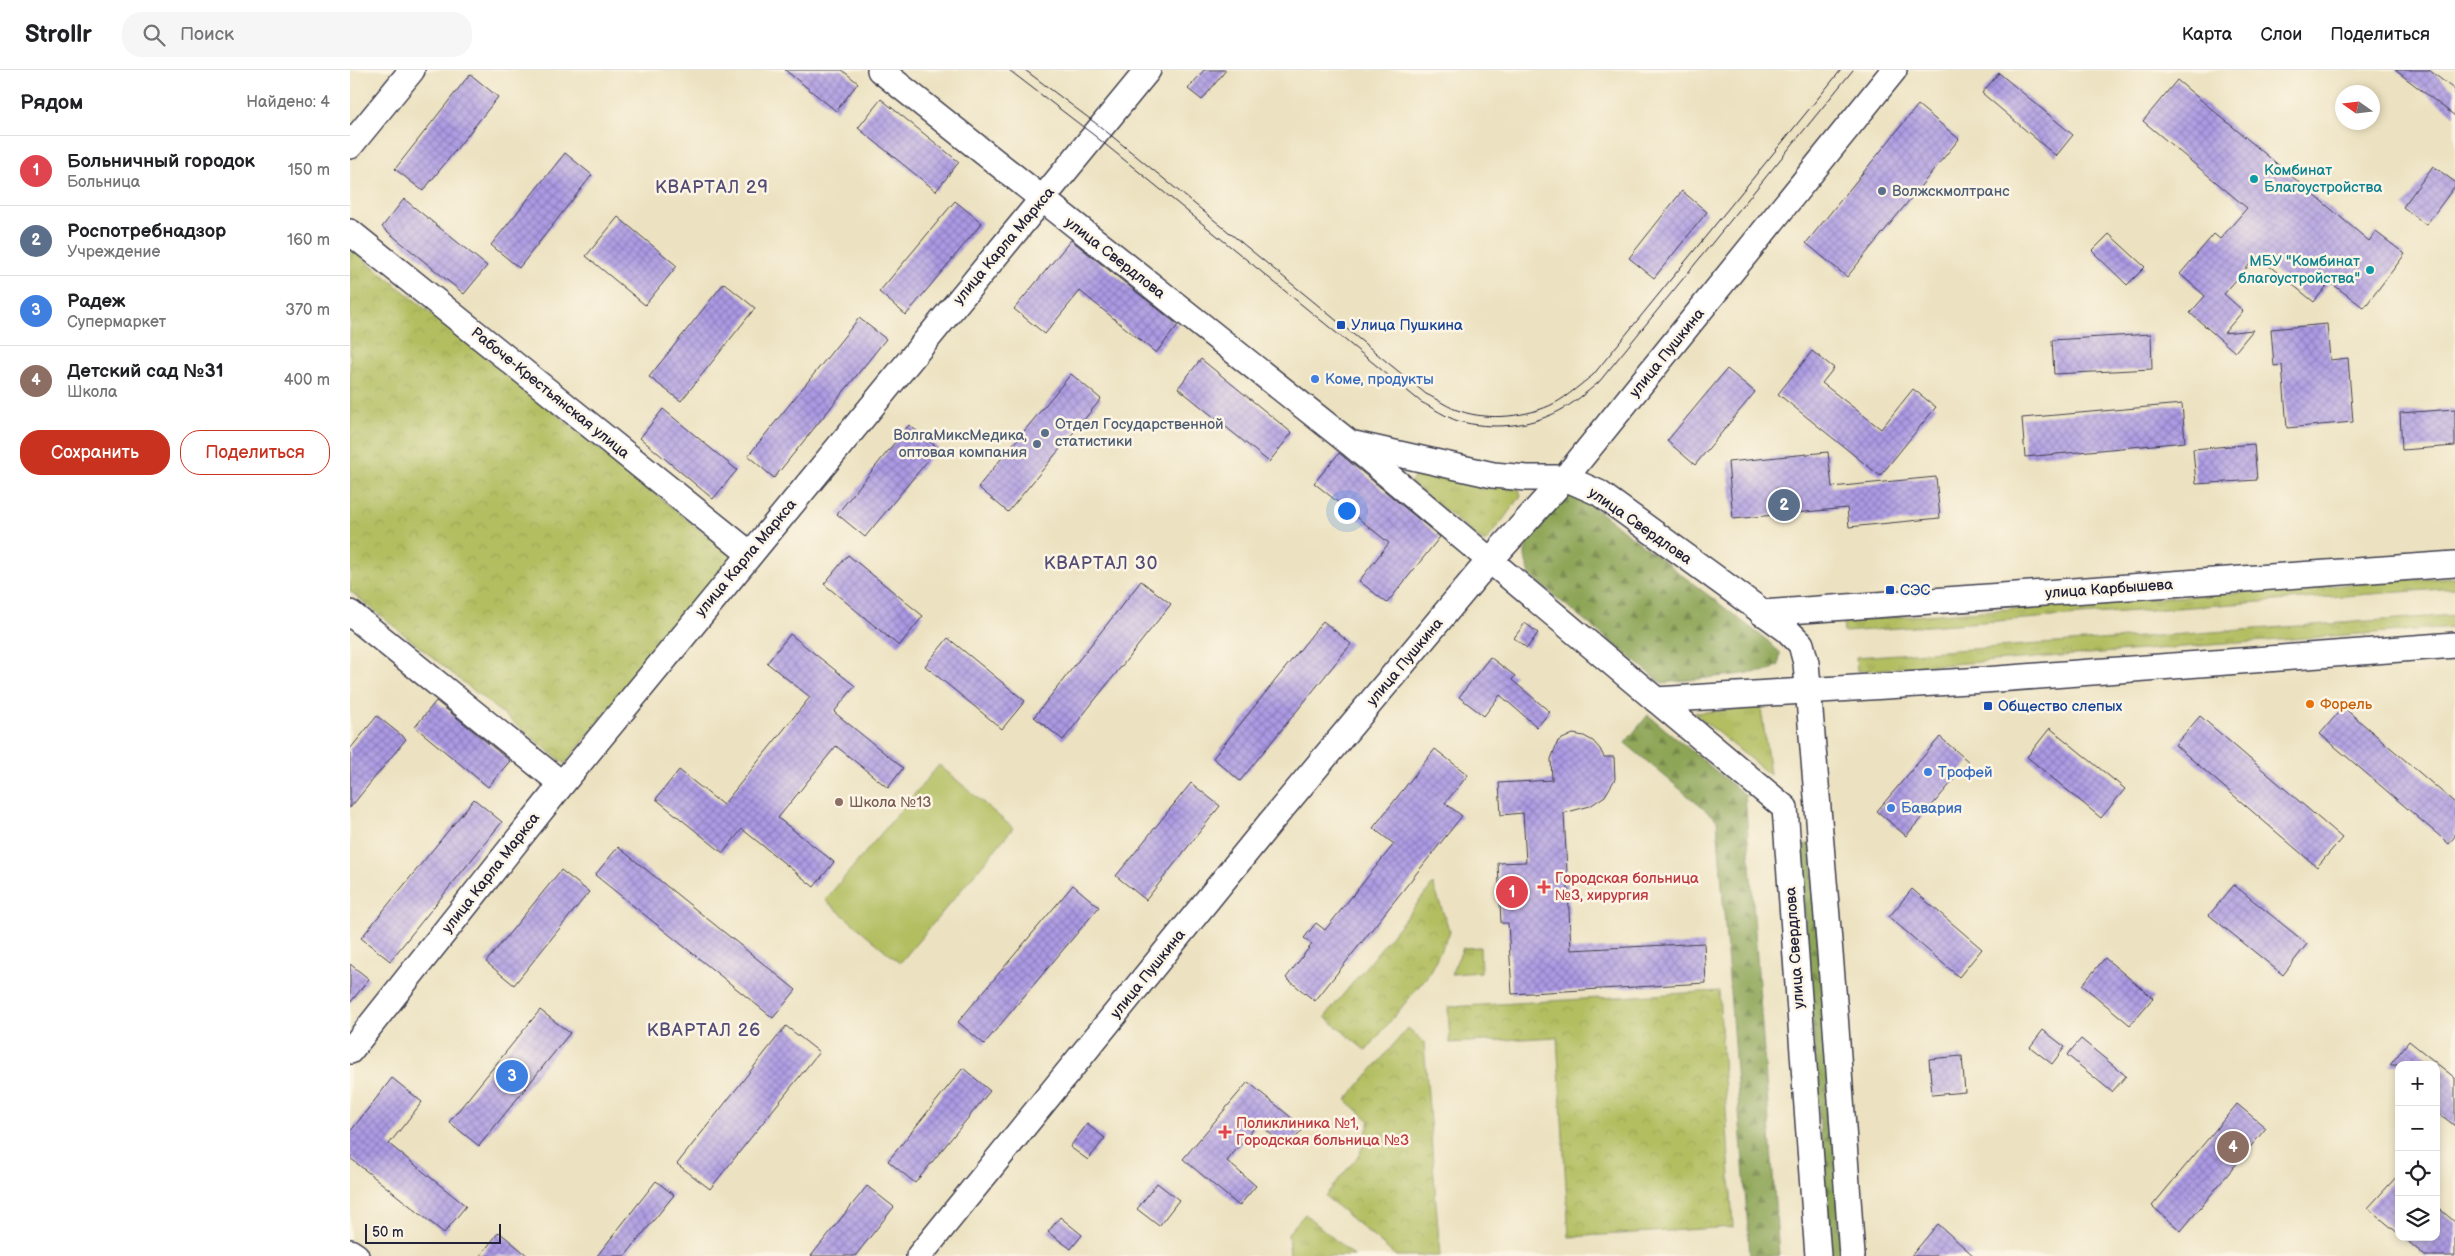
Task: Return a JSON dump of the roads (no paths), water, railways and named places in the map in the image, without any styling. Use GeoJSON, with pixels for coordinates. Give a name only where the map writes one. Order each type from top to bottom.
{"type":"FeatureCollection","features":[{"type":"Feature","properties":{"kind":"street"},"geometry":{"type":"LineString","coordinates":[[350,146],[412,70]]}},
{"type":"Feature","properties":{"kind":"street","name":"улица Свердлова"},"geometry":{"type":"LineString","coordinates":[[880,70],[1351,444],[1785,808],[1818,1256]]}},
{"type":"Feature","properties":{"kind":"street","name":"улица Карла Маркса"},"geometry":{"type":"LineString","coordinates":[[350,1051],[562,784],[1148,70]]}},
{"type":"Feature","properties":{"kind":"street","name":"улица Пушкина"},"geometry":{"type":"LineString","coordinates":[[920,1256],[1270,824],[1490,561],[1565,478],[1894,70]]}},
{"type":"Feature","properties":{"kind":"street","name":"Рабоче-Крестьянская улица"},"geometry":{"type":"LineString","coordinates":[[350,232],[750,554]]}},
{"type":"Feature","properties":{"kind":"street","name":"улица Свердлова"},"geometry":{"type":"LineString","coordinates":[[1351,444],[1492,475],[1527,478],[1565,478],[1599,493],[1787,630],[1801,644],[1806,663],[1809,691],[1852,1256]]}},
{"type":"Feature","properties":{"kind":"street","name":"улица Карбышева"},"geometry":{"type":"LineString","coordinates":[[1762,613],[2455,564]]}},
{"type":"Feature","properties":{"kind":"street"},"geometry":{"type":"LineString","coordinates":[[350,613],[562,784]]}},
{"type":"Feature","properties":{"kind":"street"},"geometry":{"type":"LineString","coordinates":[[1656,700],[1809,691],[2455,645]]}},
{"type":"Feature","properties":{"kind":"street"},"geometry":{"type":"LineString","coordinates":[[350,1252],[356,1256]]}},
{"type":"Feature","properties":{"kind":"tram line"},"geometry":{"type":"LineString","coordinates":[[1009,70],[1095,136],[1421,402],[1458,421],[1497,426],[1523,424],[1559,411],[1580,398],[1599,382],[1853,70]]}},
{"type":"Feature","properties":{"kind":"tram line"},"geometry":{"type":"LineString","coordinates":[[1025,70],[1102,128],[1426,394],[1460,411],[1496,417],[1533,412],[1544,408],[1565,397],[1593,375],[1841,70]]}},
{"type":"Feature","properties":{"kind":"place","name":"Комбинат Благоустройства"},"geometry":{"type":"Point","coordinates":[2254,179]}},
{"type":"Feature","properties":{"kind":"place","name":"Волжскмолтранс"},"geometry":{"type":"Point","coordinates":[1882,191]}},
{"type":"Feature","properties":{"kind":"place","name":"МБУ \"Комбинат благоустройства\""},"geometry":{"type":"Point","coordinates":[2370,270]}},
{"type":"Feature","properties":{"kind":"place","name":"Улица Пушкина"},"geometry":{"type":"Point","coordinates":[1341,325]}},
{"type":"Feature","properties":{"kind":"place","name":"Коме, продукты"},"geometry":{"type":"Point","coordinates":[1315,379]}},
{"type":"Feature","properties":{"kind":"place","name":"Отдел Государственной статистики"},"geometry":{"type":"Point","coordinates":[1045,433]}},
{"type":"Feature","properties":{"kind":"place","name":"ВолгаМиксМедика, оптовая компания"},"geometry":{"type":"Point","coordinates":[1037,444]}},
{"type":"Feature","properties":{"kind":"place","name":"Роспотребнадзор"},"geometry":{"type":"Point","coordinates":[1784,505]}},
{"type":"Feature","properties":{"kind":"place","name":"СЭС"},"geometry":{"type":"Point","coordinates":[1890,590]}},
{"type":"Feature","properties":{"kind":"place","name":"Форель"},"geometry":{"type":"Point","coordinates":[2310,704]}},
{"type":"Feature","properties":{"kind":"place","name":"Общество слепых"},"geometry":{"type":"Point","coordinates":[1988,706]}},
{"type":"Feature","properties":{"kind":"place","name":"Трофей"},"geometry":{"type":"Point","coordinates":[1928,772]}},
{"type":"Feature","properties":{"kind":"place","name":"Школа №13"},"geometry":{"type":"Point","coordinates":[839,802]}},
{"type":"Feature","properties":{"kind":"place","name":"Бавария"},"geometry":{"type":"Point","coordinates":[1891,808]}},
{"type":"Feature","properties":{"kind":"place","name":"Городская больница №3, хирургия"},"geometry":{"type":"Point","coordinates":[1544,887]}},
{"type":"Feature","properties":{"kind":"place","name":"Больничный городок"},"geometry":{"type":"Point","coordinates":[1512,892]}},
{"type":"Feature","properties":{"kind":"place","name":"Радеж"},"geometry":{"type":"Point","coordinates":[512,1076]}},
{"type":"Feature","properties":{"kind":"place","name":"Поликлиника №1, Городская больница №3"},"geometry":{"type":"Point","coordinates":[1225,1132]}},
{"type":"Feature","properties":{"kind":"place","name":"Детский сад №31"},"geometry":{"type":"Point","coordinates":[2233,1147]}},
{"type":"Feature","properties":{"kind":"district","name":"КВАРТАЛ 29"},"geometry":{"type":"Point","coordinates":[712,187]}},
{"type":"Feature","properties":{"kind":"district","name":"КВАРТАЛ 30"},"geometry":{"type":"Point","coordinates":[1101,563]}},
{"type":"Feature","properties":{"kind":"district","name":"КВАРТАЛ 26"},"geometry":{"type":"Point","coordinates":[704,1030]}}]}
